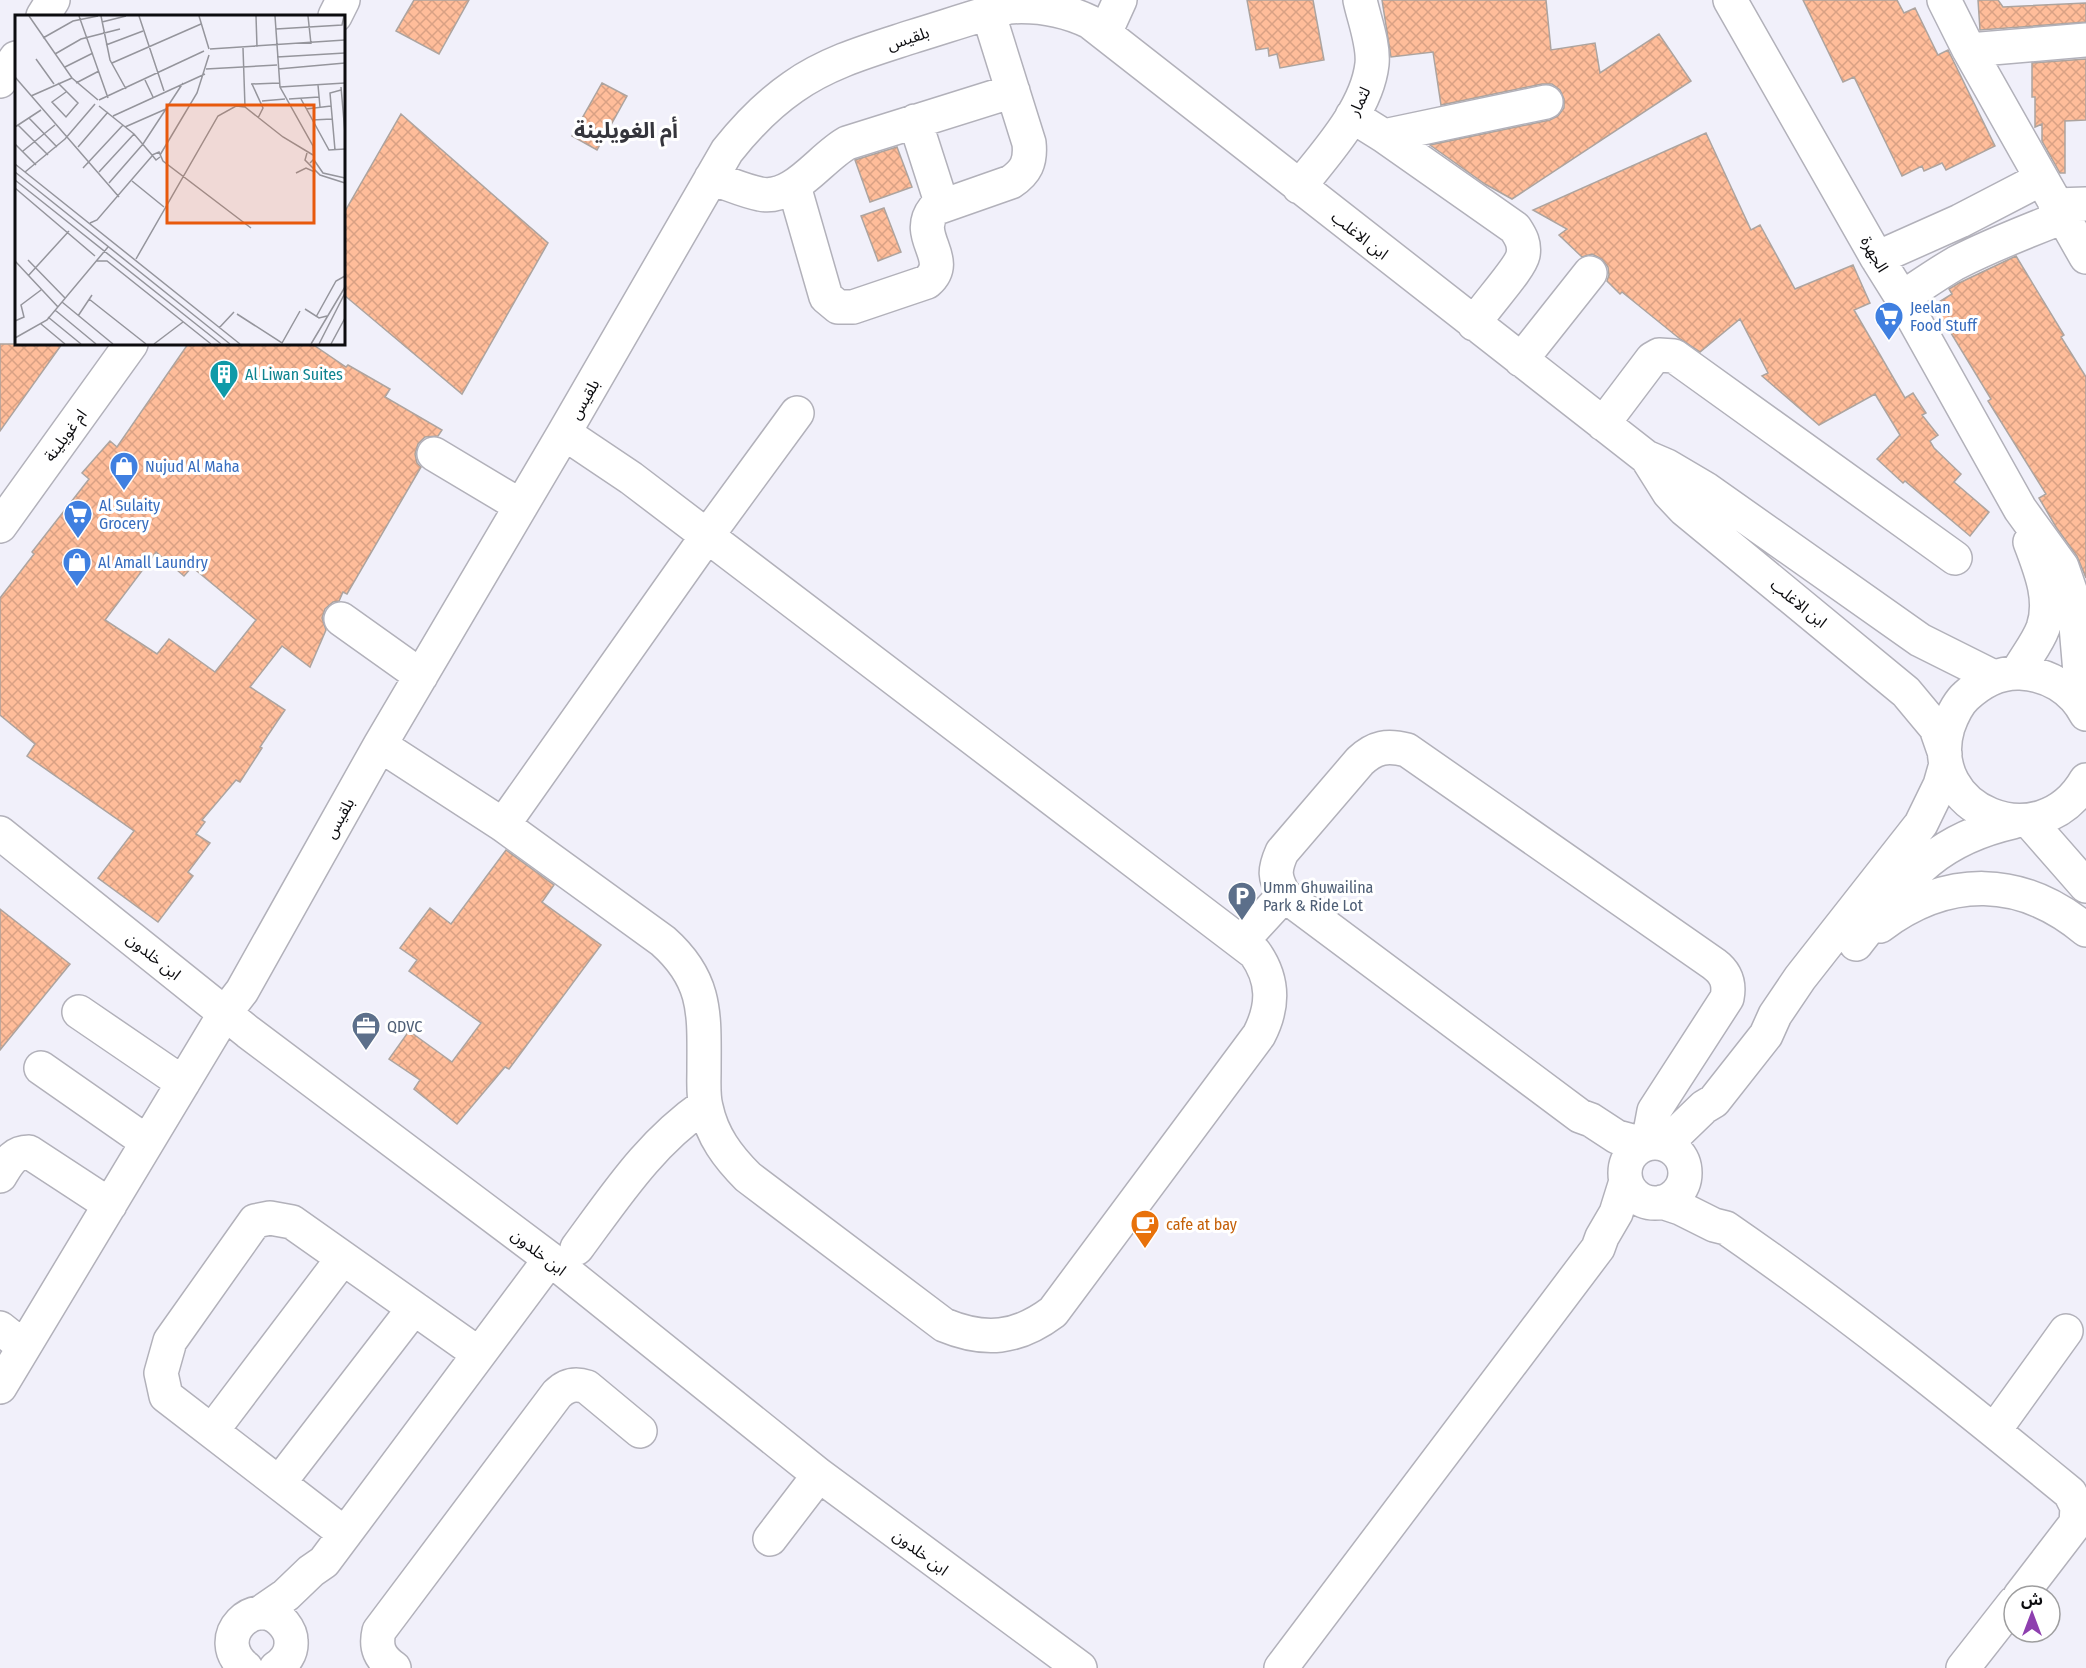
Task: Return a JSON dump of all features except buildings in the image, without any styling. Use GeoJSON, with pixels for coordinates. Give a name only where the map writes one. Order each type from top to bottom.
{"type":"FeatureCollection","features":[{"type":"Feature","properties":{"kind":"street"},"geometry":{"type":"LineString","coordinates":[[44,15],[53,0]]}},
{"type":"Feature","properties":{"kind":"street"},"geometry":{"type":"LineString","coordinates":[[336,15],[343,0]]}},
{"type":"Feature","properties":{"kind":"street"},"geometry":{"type":"LineString","coordinates":[[1105,33],[1120,0]]}},
{"type":"Feature","properties":{"kind":"street","name":"لثمار"},"geometry":{"type":"LineString","coordinates":[[1299,187],[1352,116],[1366,91],[1373,62],[1360,0]]}},
{"type":"Feature","properties":{"kind":"street","name":"الجهرة"},"geometry":{"type":"LineString","coordinates":[[1731,0],[2020,509],[2057,560],[2074,602],[2084,711]]}},
{"type":"Feature","properties":{"kind":"street"},"geometry":{"type":"LineString","coordinates":[[1944,0],[1969,50],[2061,201],[2086,257]]}},
{"type":"Feature","properties":{"kind":"street","name":"بلقيس"},"geometry":{"type":"LineString","coordinates":[[0,1387],[12,1337],[110,1204],[225,1013],[242,991],[380,745],[727,151],[769,105],[794,86],[821,70],[864,52],[988,12],[1019,6],[1050,8],[1071,13],[1090,22],[1105,33]]}},
{"type":"Feature","properties":{"kind":"street"},"geometry":{"type":"LineString","coordinates":[[794,186],[826,297],[837,307],[853,307],[927,282],[933,277],[937,264],[926,225],[928,216],[942,205],[1011,182],[1021,176],[1030,155],[1029,143],[988,12]]}},
{"type":"Feature","properties":{"kind":"street","name":"ابن الاغلب"},"geometry":{"type":"LineString","coordinates":[[1105,33],[1131,56],[1646,457],[1667,466],[1706,489],[1920,640],[2006,675],[2037,675],[2055,682],[2070,693],[2084,711]]}},
{"type":"Feature","properties":{"kind":"street"},"geometry":{"type":"LineString","coordinates":[[1969,50],[2086,39]]}},
{"type":"Feature","properties":{"kind":"street"},"geometry":{"type":"LineString","coordinates":[[0,51],[15,44]]}},
{"type":"Feature","properties":{"kind":"street"},"geometry":{"type":"LineString","coordinates":[[0,81],[15,59]]}},
{"type":"Feature","properties":{"kind":"street"},"geometry":{"type":"LineString","coordinates":[[711,178],[759,194],[768,195],[786,191],[827,156],[847,143],[1013,91]]}},
{"type":"Feature","properties":{"kind":"street"},"geometry":{"type":"LineString","coordinates":[[1384,136],[1546,102]]}},
{"type":"Feature","properties":{"kind":"street"},"geometry":{"type":"LineString","coordinates":[[1352,116],[1515,228],[1521,236],[1523,245],[1520,263],[1483,308],[1474,324]]}},
{"type":"Feature","properties":{"kind":"street"},"geometry":{"type":"LineString","coordinates":[[915,121],[942,205]]}},
{"type":"Feature","properties":{"kind":"street"},"geometry":{"type":"LineString","coordinates":[[1877,258],[1960,221],[2061,201]]}},
{"type":"Feature","properties":{"kind":"street"},"geometry":{"type":"LineString","coordinates":[[1902,298],[1947,269],[2020,233],[2061,201]]}},
{"type":"Feature","properties":{"kind":"street"},"geometry":{"type":"LineString","coordinates":[[1521,360],[1590,273]]}},
{"type":"Feature","properties":{"kind":"street","name":"ام غويلينة"},"geometry":{"type":"LineString","coordinates":[[0,526],[130,345]]}},
{"type":"Feature","properties":{"kind":"street"},"geometry":{"type":"LineString","coordinates":[[1603,424],[1652,359],[1659,355],[1674,356],[1955,558]]}},
{"type":"Feature","properties":{"kind":"street"},"geometry":{"type":"LineString","coordinates":[[502,825],[706,536],[797,413]]}},
{"type":"Feature","properties":{"kind":"street"},"geometry":{"type":"LineString","coordinates":[[380,745],[502,825],[663,941],[687,966],[701,998],[704,1016],[705,1105],[720,1144],[733,1162],[748,1177],[944,1325],[975,1335],[1007,1335],[1039,1323],[1053,1312],[1259,1035],[1270,1006],[1270,990],[1262,964],[1255,953],[631,478],[564,433]]}},
{"type":"Feature","properties":{"kind":"street"},"geometry":{"type":"LineString","coordinates":[[434,454],[521,506]]}},
{"type":"Feature","properties":{"kind":"street","name":"ابن الاغلب"},"geometry":{"type":"LineString","coordinates":[[1646,457],[1670,493],[1684,509],[1906,692],[1936,728],[1953,781],[1964,797],[1978,809],[1995,818],[2021,821]]}},
{"type":"Feature","properties":{"kind":"street","name":"الجهرة"},"geometry":{"type":"LineString","coordinates":[[2006,675],[2043,627],[2046,595],[2043,576],[2020,509]]}},
{"type":"Feature","properties":{"kind":"street"},"geometry":{"type":"LineString","coordinates":[[341,619],[421,675]]}},
{"type":"Feature","properties":{"kind":"street"},"geometry":{"type":"LineString","coordinates":[[1281,1668],[1598,1248],[1616,1213],[1625,1178],[1626,1162],[1633,1152],[1676,1134],[1704,1107],[1714,1101],[1766,1035],[1800,978],[1921,824],[1940,785],[1946,759],[1946,735],[1952,716],[1963,699],[1977,686],[2006,675]]}},
{"type":"Feature","properties":{"kind":"street"},"geometry":{"type":"LineString","coordinates":[[1650,1143],[1654,1111],[1727,998],[1729,989],[1725,974],[1714,964],[1407,750],[1382,747],[1369,752],[1282,852],[1276,866],[1277,881],[1284,895],[1580,1116],[1591,1120],[1617,1137],[1650,1143],[1668,1145],[1676,1151],[1682,1158],[1686,1171],[1701,1199],[1720,1218],[1726,1228]]}},
{"type":"Feature","properties":{"kind":"street"},"geometry":{"type":"LineString","coordinates":[[1766,1035],[1793,1018],[1816,994],[1907,880],[1930,858],[1964,837],[1988,827],[2048,816],[2065,806],[2079,793],[2086,780]]}},
{"type":"Feature","properties":{"kind":"street"},"geometry":{"type":"LineString","coordinates":[[2021,821],[2086,886]]}},
{"type":"Feature","properties":{"kind":"street","name":"ابن خلدون"},"geometry":{"type":"LineString","coordinates":[[0,833],[225,1013],[563,1253],[819,1475],[1080,1668]]}},
{"type":"Feature","properties":{"kind":"street"},"geometry":{"type":"LineString","coordinates":[[1839,964],[1896,915],[1932,896],[1959,890],[1988,889],[2013,892],[2039,900],[2062,911],[2086,930]]}},
{"type":"Feature","properties":{"kind":"street"},"geometry":{"type":"LineString","coordinates":[[1241,942],[1284,895]]}},
{"type":"Feature","properties":{"kind":"street"},"geometry":{"type":"LineString","coordinates":[[80,1012],[183,1083]]}},
{"type":"Feature","properties":{"kind":"street"},"geometry":{"type":"LineString","coordinates":[[41,1068],[147,1142]]}},
{"type":"Feature","properties":{"kind":"street"},"geometry":{"type":"LineString","coordinates":[[1598,1248],[1610,1242],[1629,1223],[1679,1192],[1684,1184],[1698,1137],[1711,1113],[1714,1101]]}},
{"type":"Feature","properties":{"kind":"street"},"geometry":{"type":"LineString","coordinates":[[235,1662],[233,1633],[237,1625],[243,1618],[260,1613],[286,1595],[324,1562],[479,1354],[563,1253],[665,1136],[705,1105]]}},
{"type":"Feature","properties":{"kind":"street"},"geometry":{"type":"LineString","coordinates":[[1580,1116],[1589,1130],[1608,1149],[1634,1195],[1641,1200],[1680,1208],[1714,1225],[1726,1228],[1791,1273],[1940,1387],[2070,1493],[2078,1507],[2076,1523],[2029,1584]]}},
{"type":"Feature","properties":{"kind":"street"},"geometry":{"type":"LineString","coordinates":[[0,1176],[11,1158],[16,1154],[29,1152],[110,1204]]}},
{"type":"Feature","properties":{"kind":"street"},"geometry":{"type":"LineString","coordinates":[[345,1534],[166,1396],[160,1373],[170,1341],[255,1221],[270,1218],[292,1222],[479,1354]]}},
{"type":"Feature","properties":{"kind":"street"},"geometry":{"type":"LineString","coordinates":[[212,1431],[343,1258]]}},
{"type":"Feature","properties":{"kind":"street"},"geometry":{"type":"LineString","coordinates":[[279,1483],[414,1308]]}},
{"type":"Feature","properties":{"kind":"street"},"geometry":{"type":"LineString","coordinates":[[1994,1431],[2066,1332]]}},
{"type":"Feature","properties":{"kind":"street"},"geometry":{"type":"LineString","coordinates":[[394,1668],[380,1654],[377,1639],[379,1631],[563,1388],[570,1385],[587,1388],[640,1431]]}},
{"type":"Feature","properties":{"kind":"street"},"geometry":{"type":"LineString","coordinates":[[770,1539],[819,1475]]}},
{"type":"Feature","properties":{"kind":"street"},"geometry":{"type":"LineString","coordinates":[[276,1668],[289,1654],[291,1636],[300,1607],[319,1579],[324,1562]]}},
{"type":"Feature","properties":{"kind":"street"},"geometry":{"type":"LineString","coordinates":[[260,1613],[275,1616],[287,1627],[312,1668]]}},
{"type":"Feature","properties":{"kind":"street"},"geometry":{"type":"LineString","coordinates":[[1963,1668],[2002,1618]]}},
{"type":"Feature","properties":{"kind":"place","name":"Jeelan Food Stuff"},"geometry":{"type":"Point","coordinates":[1889,342]}},
{"type":"Feature","properties":{"kind":"place","name":"Al Liwan Suites"},"geometry":{"type":"Point","coordinates":[224,400]}},
{"type":"Feature","properties":{"kind":"place","name":"Nujud Al Maha"},"geometry":{"type":"Point","coordinates":[124,492]}},
{"type":"Feature","properties":{"kind":"place","name":"Al Sulaity Grocery"},"geometry":{"type":"Point","coordinates":[78,540]}},
{"type":"Feature","properties":{"kind":"place","name":"Al Amall Laundry"},"geometry":{"type":"Point","coordinates":[77,588]}},
{"type":"Feature","properties":{"kind":"place","name":"Umm Ghuwailina Park & Ride Lot"},"geometry":{"type":"Point","coordinates":[1242,922]}},
{"type":"Feature","properties":{"kind":"place","name":"QDVC"},"geometry":{"type":"Point","coordinates":[366,1052]}},
{"type":"Feature","properties":{"kind":"place","name":"cafe at bay"},"geometry":{"type":"Point","coordinates":[1145,1250]}},
{"type":"Feature","properties":{"kind":"district","name":"أم الغويلينة"},"geometry":{"type":"Point","coordinates":[626,130]}}]}
